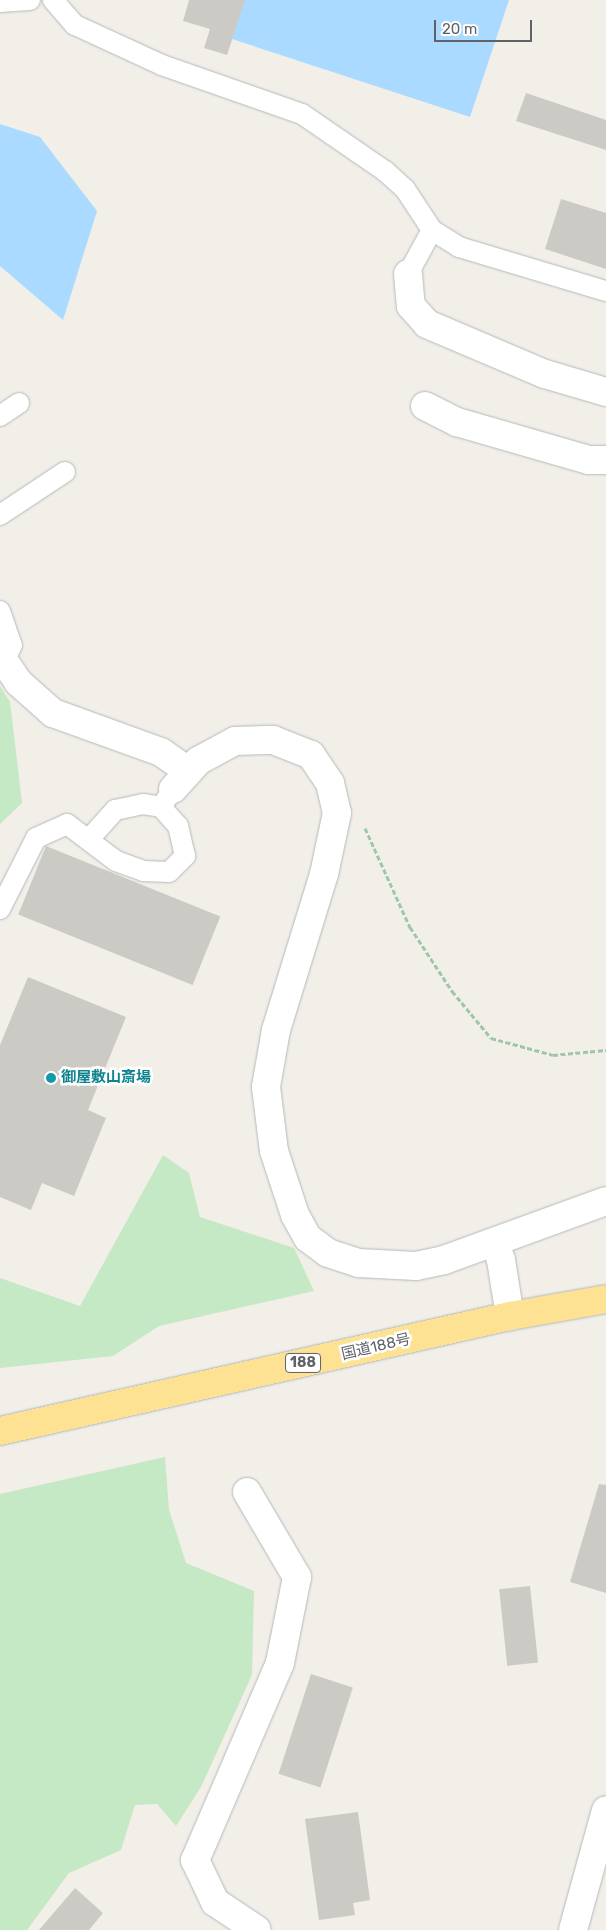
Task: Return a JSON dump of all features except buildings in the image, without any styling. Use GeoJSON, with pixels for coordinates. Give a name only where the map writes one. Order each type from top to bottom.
{"type":"FeatureCollection","features":[{"type":"Feature","properties":{"kind":"highway","name":"国道188号"},"geometry":{"type":"LineString","coordinates":[[0,1431],[510,1316],[606,1300]]}},
{"type":"Feature","properties":{"kind":"street"},"geometry":{"type":"LineString","coordinates":[[408,274],[411,306],[427,324],[545,374],[606,392]]}},
{"type":"Feature","properties":{"kind":"street"},"geometry":{"type":"LineString","coordinates":[[425,406],[457,422],[589,460],[606,460]]}},
{"type":"Feature","properties":{"kind":"street"},"geometry":{"type":"LineString","coordinates":[[2,658],[18,682],[53,713],[160,752],[174,789],[236,741],[273,740],[311,755],[330,783],[336,813],[324,874],[276,1030],[266,1087],[274,1151],[295,1214],[308,1238],[328,1253],[359,1263],[416,1266],[495,1242],[606,1201]]}},
{"type":"Feature","properties":{"kind":"street"},"geometry":{"type":"LineString","coordinates":[[495,1242],[501,1260],[510,1316]]}},
{"type":"Feature","properties":{"kind":"street"},"geometry":{"type":"LineString","coordinates":[[247,1492],[296,1577],[280,1663],[195,1860],[215,1902],[257,1930]]}},
{"type":"Feature","properties":{"kind":"street"},"geometry":{"type":"LineString","coordinates":[[573,1930],[606,1810]]}},
{"type":"Feature","properties":{"kind":"lane"},"geometry":{"type":"LineString","coordinates":[[0,2],[30,0]]}},
{"type":"Feature","properties":{"kind":"lane"},"geometry":{"type":"LineString","coordinates":[[53,0],[75,25],[162,65],[302,114],[385,171],[405,189],[432,230],[460,247],[606,291]]}},
{"type":"Feature","properties":{"kind":"lane"},"geometry":{"type":"LineString","coordinates":[[408,274],[432,230]]}},
{"type":"Feature","properties":{"kind":"lane"},"geometry":{"type":"LineString","coordinates":[[0,416],[19,403]]}},
{"type":"Feature","properties":{"kind":"lane"},"geometry":{"type":"LineString","coordinates":[[0,515],[65,472]]}},
{"type":"Feature","properties":{"kind":"lane"},"geometry":{"type":"LineString","coordinates":[[0,611],[12,645],[2,658]]}},
{"type":"Feature","properties":{"kind":"lane"},"geometry":{"type":"LineString","coordinates":[[0,909],[36,838],[66,824],[90,838],[116,862],[143,872],[169,872],[185,856],[178,826],[174,789],[143,804],[115,810],[90,838]]}},
{"type":"Feature","properties":{"kind":"path"},"geometry":{"type":"LineString","coordinates":[[336,813],[361,821],[410,927],[452,991],[491,1038],[553,1055],[606,1050]]}},
{"type":"Feature","properties":{"kind":"green space"},"geometry":{"type":"Polygon","coordinates":[[[0,686],[10,702],[22,803],[0,824],[0,686]]]}},
{"type":"Feature","properties":{"kind":"green space"},"geometry":{"type":"Polygon","coordinates":[[[163,1155],[189,1173],[200,1217],[294,1248],[314,1291],[159,1326],[113,1356],[0,1368],[0,1278],[80,1306],[163,1155]]]}},
{"type":"Feature","properties":{"kind":"green space"},"geometry":{"type":"Polygon","coordinates":[[[165,1457],[169,1510],[186,1563],[254,1591],[252,1675],[201,1787],[176,1826],[157,1804],[135,1805],[121,1850],[69,1873],[27,1930],[0,1930],[0,1494],[165,1457]]]}},
{"type":"Feature","properties":{"kind":"water"},"geometry":{"type":"Polygon","coordinates":[[[231,0],[509,0],[470,117],[220,35],[231,0]]]}},
{"type":"Feature","properties":{"kind":"water"},"geometry":{"type":"Polygon","coordinates":[[[0,124],[40,137],[97,211],[63,320],[0,266],[0,124]]]}},
{"type":"Feature","properties":{"kind":"place","name":"御屋敷山斎場"},"geometry":{"type":"Point","coordinates":[51,1078]}}]}
